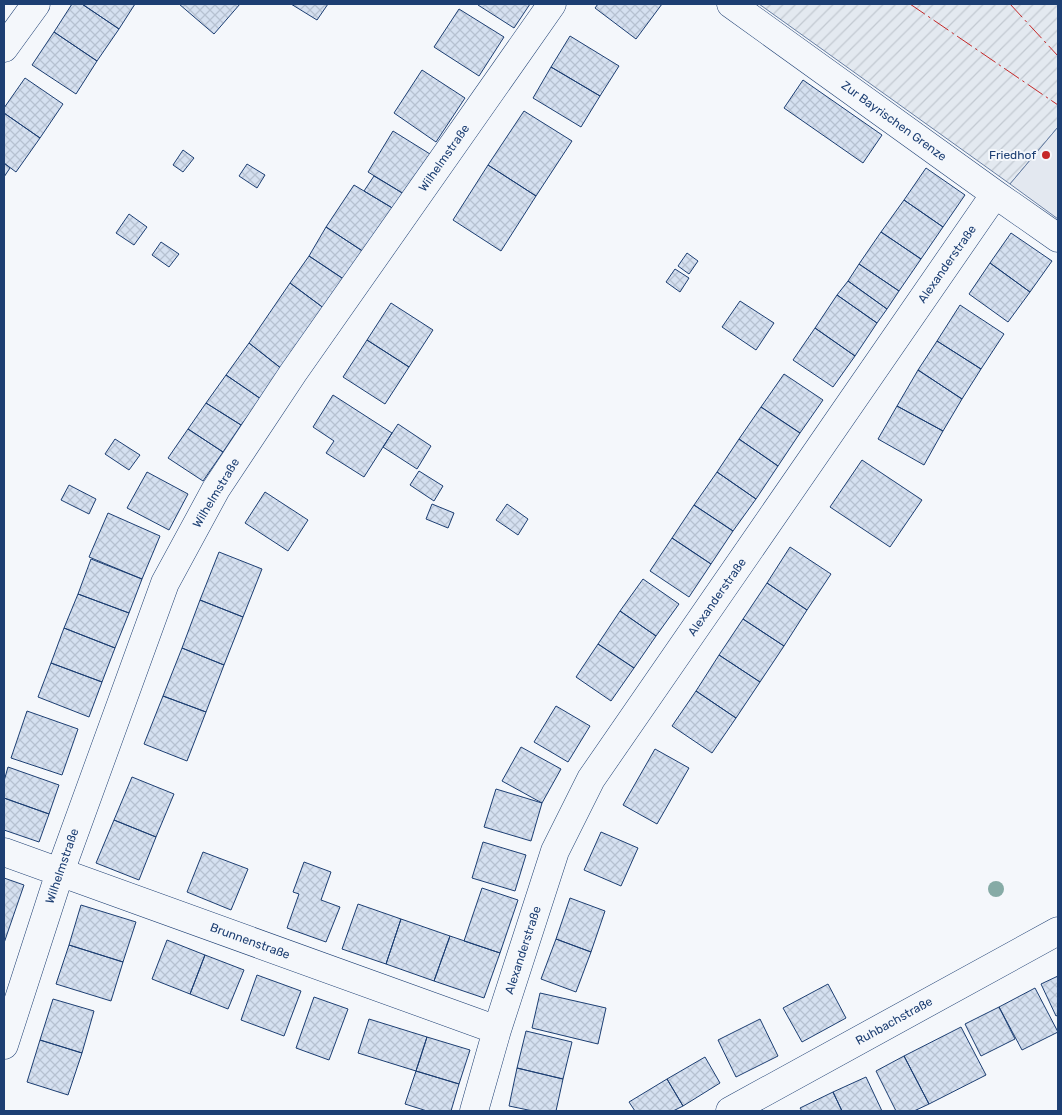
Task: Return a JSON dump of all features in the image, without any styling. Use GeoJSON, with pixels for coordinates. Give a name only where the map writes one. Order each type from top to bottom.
{"type":"FeatureCollection","features":[{"type":"Feature","properties":{"kind":"street"},"geometry":{"type":"LineString","coordinates":[[4,48],[36,4]]}},
{"type":"Feature","properties":{"kind":"street","name":"Wilhelmstraße"},"geometry":{"type":"LineString","coordinates":[[4,1045],[60,872],[165,583],[216,489],[293,373],[552,4]]}},
{"type":"Feature","properties":{"kind":"street","name":"Zur Bayrischen Grenze"},"geometry":{"type":"LineString","coordinates":[[730,4],[1058,238]]}},
{"type":"Feature","properties":{"kind":"street","name":"Alexanderstraße"},"geometry":{"type":"LineString","coordinates":[[474,1111],[497,1030],[556,851],[591,779],[995,194]]}},
{"type":"Feature","properties":{"kind":"street","name":"Brunnenstraße"},"geometry":{"type":"LineString","coordinates":[[4,852],[497,1030]]}},
{"type":"Feature","properties":{"kind":"street","name":"Ruhbachstraße"},"geometry":{"type":"LineString","coordinates":[[730,1111],[1058,931]]}},
{"type":"Feature","properties":{"kind":"shaded area"},"geometry":{"type":"Polygon","coordinates":[[[759,4],[1058,4],[1058,127],[1010,184],[759,4]]]}},
{"type":"Feature","properties":{"kind":"shaded area","name":"Friedhof"},"geometry":{"type":"Polygon","coordinates":[[[1058,127],[1058,219],[1010,184],[1058,127]]]}},
{"type":"Feature","properties":{"kind":"building"},"geometry":{"type":"Polygon","coordinates":[[[72,4],[82,4],[119,29],[97,61],[54,32],[72,4]]]}},
{"type":"Feature","properties":{"kind":"building"},"geometry":{"type":"Polygon","coordinates":[[[82,4],[135,4],[119,29],[82,4]]]}},
{"type":"Feature","properties":{"kind":"building"},"geometry":{"type":"Polygon","coordinates":[[[179,4],[240,4],[214,34],[179,4]]]}},
{"type":"Feature","properties":{"kind":"building"},"geometry":{"type":"Polygon","coordinates":[[[291,4],[328,4],[317,20],[291,4]]]}},
{"type":"Feature","properties":{"kind":"building"},"geometry":{"type":"Polygon","coordinates":[[[479,4],[530,4],[514,28],[479,4]]]}},
{"type":"Feature","properties":{"kind":"building"},"geometry":{"type":"Polygon","coordinates":[[[598,4],[662,4],[636,39],[595,8],[598,4]]]}},
{"type":"Feature","properties":{"kind":"building"},"geometry":{"type":"Polygon","coordinates":[[[459,9],[504,37],[479,76],[434,47],[459,9]]]}},
{"type":"Feature","properties":{"kind":"building"},"geometry":{"type":"Polygon","coordinates":[[[54,32],[97,61],[76,94],[32,65],[54,32]]]}},
{"type":"Feature","properties":{"kind":"building"},"geometry":{"type":"Polygon","coordinates":[[[570,36],[619,66],[600,96],[551,67],[570,36]]]}},
{"type":"Feature","properties":{"kind":"building"},"geometry":{"type":"Polygon","coordinates":[[[551,67],[600,96],[581,127],[533,98],[551,67]]]}},
{"type":"Feature","properties":{"kind":"building"},"geometry":{"type":"Polygon","coordinates":[[[422,70],[465,98],[436,142],[394,113],[422,70]]]}},
{"type":"Feature","properties":{"kind":"building"},"geometry":{"type":"Polygon","coordinates":[[[25,78],[63,104],[40,138],[4,113],[4,108],[25,78]]]}},
{"type":"Feature","properties":{"kind":"building"},"geometry":{"type":"Polygon","coordinates":[[[803,80],[882,135],[863,163],[784,108],[803,80]]]}},
{"type":"Feature","properties":{"kind":"building"},"geometry":{"type":"Polygon","coordinates":[[[524,111],[572,141],[536,196],[488,165],[524,111]]]}},
{"type":"Feature","properties":{"kind":"building"},"geometry":{"type":"Polygon","coordinates":[[[4,113],[40,138],[16,172],[4,163],[4,113]]]}},
{"type":"Feature","properties":{"kind":"building"},"geometry":{"type":"Polygon","coordinates":[[[393,131],[430,154],[404,194],[368,172],[393,131]]]}},
{"type":"Feature","properties":{"kind":"building"},"geometry":{"type":"Polygon","coordinates":[[[183,150],[194,158],[183,172],[173,165],[183,150]]]}},
{"type":"Feature","properties":{"kind":"building"},"geometry":{"type":"Polygon","coordinates":[[[4,163],[10,168],[4,177],[4,163]]]}},
{"type":"Feature","properties":{"kind":"building"},"geometry":{"type":"Polygon","coordinates":[[[247,164],[265,175],[257,188],[239,176],[247,164]]]}},
{"type":"Feature","properties":{"kind":"building"},"geometry":{"type":"Polygon","coordinates":[[[488,165],[536,196],[501,251],[453,220],[488,165]]]}},
{"type":"Feature","properties":{"kind":"building"},"geometry":{"type":"Polygon","coordinates":[[[926,168],[965,195],[943,227],[904,200],[926,168]]]}},
{"type":"Feature","properties":{"kind":"building"},"geometry":{"type":"Polygon","coordinates":[[[374,176],[404,194],[394,209],[364,191],[374,176]]]}},
{"type":"Feature","properties":{"kind":"building"},"geometry":{"type":"Polygon","coordinates":[[[354,185],[394,209],[364,252],[326,227],[354,185]]]}},
{"type":"Feature","properties":{"kind":"building"},"geometry":{"type":"Polygon","coordinates":[[[904,200],[943,227],[921,259],[881,232],[904,200]]]}},
{"type":"Feature","properties":{"kind":"building"},"geometry":{"type":"Polygon","coordinates":[[[129,214],[147,227],[134,245],[116,233],[129,214]]]}},
{"type":"Feature","properties":{"kind":"building"},"geometry":{"type":"Polygon","coordinates":[[[326,227],[364,252],[345,280],[309,256],[326,227]]]}},
{"type":"Feature","properties":{"kind":"building"},"geometry":{"type":"Polygon","coordinates":[[[881,232],[921,259],[899,291],[859,264],[881,232]]]}},
{"type":"Feature","properties":{"kind":"building"},"geometry":{"type":"Polygon","coordinates":[[[1011,233],[1052,261],[1030,292],[990,263],[1011,233]]]}},
{"type":"Feature","properties":{"kind":"building"},"geometry":{"type":"Polygon","coordinates":[[[161,242],[179,254],[169,267],[152,255],[161,242]]]}},
{"type":"Feature","properties":{"kind":"building"},"geometry":{"type":"Polygon","coordinates":[[[687,253],[698,261],[689,274],[678,266],[687,253]]]}},
{"type":"Feature","properties":{"kind":"building"},"geometry":{"type":"Polygon","coordinates":[[[309,256],[345,280],[325,309],[290,283],[309,256]]]}},
{"type":"Feature","properties":{"kind":"building"},"geometry":{"type":"Polygon","coordinates":[[[990,263],[1030,292],[1008,322],[969,294],[990,263]]]}},
{"type":"Feature","properties":{"kind":"building"},"geometry":{"type":"Polygon","coordinates":[[[859,264],[899,291],[887,309],[848,281],[859,264]]]}},
{"type":"Feature","properties":{"kind":"building"},"geometry":{"type":"Polygon","coordinates":[[[675,269],[689,278],[680,292],[666,282],[675,269]]]}},
{"type":"Feature","properties":{"kind":"building"},"geometry":{"type":"Polygon","coordinates":[[[848,281],[887,309],[877,323],[837,295],[848,281]]]}},
{"type":"Feature","properties":{"kind":"building"},"geometry":{"type":"Polygon","coordinates":[[[290,283],[325,309],[282,369],[249,343],[290,283]]]}},
{"type":"Feature","properties":{"kind":"building"},"geometry":{"type":"Polygon","coordinates":[[[837,295],[877,323],[855,356],[815,328],[837,295]]]}},
{"type":"Feature","properties":{"kind":"building"},"geometry":{"type":"Polygon","coordinates":[[[740,301],[774,323],[756,350],[722,327],[740,301]]]}},
{"type":"Feature","properties":{"kind":"building"},"geometry":{"type":"Polygon","coordinates":[[[391,303],[433,330],[409,367],[367,340],[391,303]]]}},
{"type":"Feature","properties":{"kind":"building"},"geometry":{"type":"Polygon","coordinates":[[[960,305],[1004,334],[981,369],[937,341],[960,305]]]}},
{"type":"Feature","properties":{"kind":"building"},"geometry":{"type":"Polygon","coordinates":[[[815,328],[855,356],[833,387],[793,360],[815,328]]]}},
{"type":"Feature","properties":{"kind":"building"},"geometry":{"type":"Polygon","coordinates":[[[367,340],[409,367],[385,404],[343,377],[367,340]]]}},
{"type":"Feature","properties":{"kind":"building"},"geometry":{"type":"Polygon","coordinates":[[[937,341],[981,369],[962,399],[918,370],[937,341]]]}},
{"type":"Feature","properties":{"kind":"building"},"geometry":{"type":"Polygon","coordinates":[[[249,343],[282,369],[261,399],[226,375],[249,343]]]}},
{"type":"Feature","properties":{"kind":"building"},"geometry":{"type":"Polygon","coordinates":[[[918,370],[962,399],[943,431],[897,406],[918,370]]]}},
{"type":"Feature","properties":{"kind":"building"},"geometry":{"type":"Polygon","coordinates":[[[784,374],[823,400],[800,433],[761,407],[784,374]]]}},
{"type":"Feature","properties":{"kind":"building"},"geometry":{"type":"Polygon","coordinates":[[[226,375],[261,399],[241,425],[206,403],[226,375]]]}},
{"type":"Feature","properties":{"kind":"building"},"geometry":{"type":"Polygon","coordinates":[[[333,395],[392,433],[364,477],[326,453],[334,441],[313,427],[333,395]]]}},
{"type":"Feature","properties":{"kind":"building"},"geometry":{"type":"Polygon","coordinates":[[[206,403],[241,425],[223,452],[188,429],[206,403]]]}},
{"type":"Feature","properties":{"kind":"building"},"geometry":{"type":"Polygon","coordinates":[[[897,406],[943,431],[924,465],[878,439],[897,406]]]}},
{"type":"Feature","properties":{"kind":"building"},"geometry":{"type":"Polygon","coordinates":[[[761,407],[800,433],[778,466],[739,439],[761,407]]]}},
{"type":"Feature","properties":{"kind":"building"},"geometry":{"type":"Polygon","coordinates":[[[398,424],[431,446],[417,469],[383,447],[398,424]]]}},
{"type":"Feature","properties":{"kind":"building"},"geometry":{"type":"Polygon","coordinates":[[[188,429],[223,452],[203,481],[168,458],[188,429]]]}},
{"type":"Feature","properties":{"kind":"building"},"geometry":{"type":"Polygon","coordinates":[[[115,439],[140,455],[129,470],[105,454],[115,439]]]}},
{"type":"Feature","properties":{"kind":"building"},"geometry":{"type":"Polygon","coordinates":[[[739,439],[778,466],[756,499],[717,472],[739,439]]]}},
{"type":"Feature","properties":{"kind":"building"},"geometry":{"type":"Polygon","coordinates":[[[862,460],[922,500],[890,547],[830,507],[862,460]]]}},
{"type":"Feature","properties":{"kind":"building"},"geometry":{"type":"Polygon","coordinates":[[[419,471],[443,486],[434,501],[410,485],[419,471]]]}},
{"type":"Feature","properties":{"kind":"building"},"geometry":{"type":"Polygon","coordinates":[[[147,472],[188,494],[169,530],[127,508],[147,472]]]}},
{"type":"Feature","properties":{"kind":"building"},"geometry":{"type":"Polygon","coordinates":[[[717,472],[756,499],[733,531],[694,505],[717,472]]]}},
{"type":"Feature","properties":{"kind":"building"},"geometry":{"type":"Polygon","coordinates":[[[69,485],[96,499],[89,514],[61,500],[69,485]]]}},
{"type":"Feature","properties":{"kind":"building"},"geometry":{"type":"Polygon","coordinates":[[[265,492],[308,520],[288,551],[245,523],[265,492]]]}},
{"type":"Feature","properties":{"kind":"building"},"geometry":{"type":"Polygon","coordinates":[[[432,504],[454,513],[448,528],[426,519],[432,504]]]}},
{"type":"Feature","properties":{"kind":"building"},"geometry":{"type":"Polygon","coordinates":[[[507,504],[528,519],[518,535],[496,520],[507,504]]]}},
{"type":"Feature","properties":{"kind":"building"},"geometry":{"type":"Polygon","coordinates":[[[694,505],[733,531],[711,564],[672,538],[694,505]]]}},
{"type":"Feature","properties":{"kind":"building"},"geometry":{"type":"Polygon","coordinates":[[[108,513],[160,536],[142,579],[89,557],[108,513]]]}},
{"type":"Feature","properties":{"kind":"building"},"geometry":{"type":"Polygon","coordinates":[[[672,538],[711,564],[689,597],[650,571],[672,538]]]}},
{"type":"Feature","properties":{"kind":"building"},"geometry":{"type":"Polygon","coordinates":[[[790,547],[831,574],[807,610],[767,583],[790,547]]]}},
{"type":"Feature","properties":{"kind":"building"},"geometry":{"type":"Polygon","coordinates":[[[219,552],[262,569],[243,617],[200,600],[219,552]]]}},
{"type":"Feature","properties":{"kind":"building"},"geometry":{"type":"Polygon","coordinates":[[[91,559],[142,579],[129,613],[78,594],[91,559]]]}},
{"type":"Feature","properties":{"kind":"building"},"geometry":{"type":"Polygon","coordinates":[[[643,579],[679,604],[656,636],[620,611],[643,579]]]}},
{"type":"Feature","properties":{"kind":"building"},"geometry":{"type":"Polygon","coordinates":[[[767,583],[807,610],[784,646],[743,619],[767,583]]]}},
{"type":"Feature","properties":{"kind":"building"},"geometry":{"type":"Polygon","coordinates":[[[78,594],[129,613],[115,648],[64,628],[78,594]]]}},
{"type":"Feature","properties":{"kind":"building"},"geometry":{"type":"Polygon","coordinates":[[[200,600],[243,617],[224,665],[182,648],[200,600]]]}},
{"type":"Feature","properties":{"kind":"building"},"geometry":{"type":"Polygon","coordinates":[[[620,611],[656,636],[634,668],[598,644],[620,611]]]}},
{"type":"Feature","properties":{"kind":"building"},"geometry":{"type":"Polygon","coordinates":[[[743,619],[784,646],[760,682],[719,655],[743,619]]]}},
{"type":"Feature","properties":{"kind":"building"},"geometry":{"type":"Polygon","coordinates":[[[64,628],[115,648],[102,682],[51,663],[64,628]]]}},
{"type":"Feature","properties":{"kind":"building"},"geometry":{"type":"Polygon","coordinates":[[[598,644],[634,668],[611,701],[576,677],[598,644]]]}},
{"type":"Feature","properties":{"kind":"building"},"geometry":{"type":"Polygon","coordinates":[[[182,648],[224,665],[206,712],[163,696],[182,648]]]}},
{"type":"Feature","properties":{"kind":"building"},"geometry":{"type":"Polygon","coordinates":[[[719,655],[760,682],[736,718],[696,691],[719,655]]]}},
{"type":"Feature","properties":{"kind":"building"},"geometry":{"type":"Polygon","coordinates":[[[51,663],[102,682],[89,717],[38,697],[51,663]]]}},
{"type":"Feature","properties":{"kind":"building"},"geometry":{"type":"Polygon","coordinates":[[[696,691],[736,718],[712,753],[672,726],[696,691]]]}},
{"type":"Feature","properties":{"kind":"building"},"geometry":{"type":"Polygon","coordinates":[[[163,696],[206,712],[187,761],[144,744],[163,696]]]}},
{"type":"Feature","properties":{"kind":"building"},"geometry":{"type":"Polygon","coordinates":[[[556,706],[590,726],[568,762],[534,742],[556,706]]]}},
{"type":"Feature","properties":{"kind":"building"},"geometry":{"type":"Polygon","coordinates":[[[27,711],[78,729],[62,775],[11,758],[27,711]]]}},
{"type":"Feature","properties":{"kind":"building"},"geometry":{"type":"Polygon","coordinates":[[[521,747],[561,769],[542,803],[502,781],[521,747]]]}},
{"type":"Feature","properties":{"kind":"building"},"geometry":{"type":"Polygon","coordinates":[[[655,749],[689,768],[657,824],[623,805],[655,749]]]}},
{"type":"Feature","properties":{"kind":"building"},"geometry":{"type":"Polygon","coordinates":[[[8,767],[59,785],[49,814],[4,798],[4,781],[8,767]]]}},
{"type":"Feature","properties":{"kind":"building"},"geometry":{"type":"Polygon","coordinates":[[[132,777],[174,794],[156,837],[114,820],[132,777]]]}},
{"type":"Feature","properties":{"kind":"building"},"geometry":{"type":"Polygon","coordinates":[[[496,789],[542,803],[531,841],[484,827],[496,789]]]}},
{"type":"Feature","properties":{"kind":"building"},"geometry":{"type":"Polygon","coordinates":[[[4,798],[49,814],[39,842],[4,830],[4,798]]]}},
{"type":"Feature","properties":{"kind":"building"},"geometry":{"type":"Polygon","coordinates":[[[114,820],[156,837],[139,880],[96,863],[114,820]]]}},
{"type":"Feature","properties":{"kind":"building"},"geometry":{"type":"Polygon","coordinates":[[[601,832],[638,848],[621,886],[584,870],[601,832]]]}},
{"type":"Feature","properties":{"kind":"building"},"geometry":{"type":"Polygon","coordinates":[[[483,842],[526,855],[515,891],[472,878],[483,842]]]}},
{"type":"Feature","properties":{"kind":"building"},"geometry":{"type":"Polygon","coordinates":[[[203,852],[248,869],[231,910],[187,892],[203,852]]]}},
{"type":"Feature","properties":{"kind":"building"},"geometry":{"type":"Polygon","coordinates":[[[304,862],[331,872],[321,900],[340,907],[326,942],[287,928],[299,894],[293,892],[304,862]]]}},
{"type":"Feature","properties":{"kind":"building"},"geometry":{"type":"Polygon","coordinates":[[[4,878],[24,885],[4,943],[4,878]]]}},
{"type":"Feature","properties":{"kind":"building"},"geometry":{"type":"Polygon","coordinates":[[[482,888],[518,900],[500,953],[464,941],[482,888]]]}},
{"type":"Feature","properties":{"kind":"building"},"geometry":{"type":"Polygon","coordinates":[[[570,898],[605,911],[591,952],[556,939],[570,898]]]}},
{"type":"Feature","properties":{"kind":"building"},"geometry":{"type":"Polygon","coordinates":[[[358,904],[401,919],[386,964],[342,949],[358,904]]]}},
{"type":"Feature","properties":{"kind":"building"},"geometry":{"type":"Polygon","coordinates":[[[81,905],[136,922],[123,962],[69,945],[81,905]]]}},
{"type":"Feature","properties":{"kind":"building"},"geometry":{"type":"Polygon","coordinates":[[[401,919],[450,936],[434,981],[386,964],[401,919]]]}},
{"type":"Feature","properties":{"kind":"building"},"geometry":{"type":"Polygon","coordinates":[[[450,936],[500,953],[484,998],[434,981],[450,936]]]}},
{"type":"Feature","properties":{"kind":"building"},"geometry":{"type":"Polygon","coordinates":[[[556,939],[591,952],[576,992],[541,979],[556,939]]]}},
{"type":"Feature","properties":{"kind":"building"},"geometry":{"type":"Polygon","coordinates":[[[167,940],[205,955],[190,994],[152,979],[167,940]]]}},
{"type":"Feature","properties":{"kind":"building"},"geometry":{"type":"Polygon","coordinates":[[[69,945],[123,962],[111,1001],[56,984],[69,945]]]}},
{"type":"Feature","properties":{"kind":"building"},"geometry":{"type":"Polygon","coordinates":[[[205,955],[244,970],[228,1009],[190,994],[205,955]]]}},
{"type":"Feature","properties":{"kind":"building"},"geometry":{"type":"Polygon","coordinates":[[[257,975],[301,991],[284,1036],[241,1020],[257,975]]]}},
{"type":"Feature","properties":{"kind":"building"},"geometry":{"type":"Polygon","coordinates":[[[1058,976],[1058,1015],[1056,1016],[1041,984],[1058,976]]]}},
{"type":"Feature","properties":{"kind":"building"},"geometry":{"type":"Polygon","coordinates":[[[828,984],[846,1018],[802,1042],[783,1008],[828,984]]]}},
{"type":"Feature","properties":{"kind":"building"},"geometry":{"type":"Polygon","coordinates":[[[1035,988],[1058,1032],[1022,1050],[999,1007],[1035,988]]]}},
{"type":"Feature","properties":{"kind":"building"},"geometry":{"type":"Polygon","coordinates":[[[540,993],[606,1008],[598,1044],[532,1028],[540,993]]]}},
{"type":"Feature","properties":{"kind":"building"},"geometry":{"type":"Polygon","coordinates":[[[314,997],[348,1009],[329,1060],[296,1048],[314,997]]]}},
{"type":"Feature","properties":{"kind":"building"},"geometry":{"type":"Polygon","coordinates":[[[53,999],[94,1011],[82,1053],[40,1040],[53,999]]]}},
{"type":"Feature","properties":{"kind":"building"},"geometry":{"type":"Polygon","coordinates":[[[999,1007],[1015,1039],[981,1056],[965,1024],[999,1007]]]}},
{"type":"Feature","properties":{"kind":"building"},"geometry":{"type":"Polygon","coordinates":[[[369,1019],[427,1037],[416,1071],[358,1053],[369,1019]]]}},
{"type":"Feature","properties":{"kind":"building"},"geometry":{"type":"Polygon","coordinates":[[[760,1019],[778,1056],[736,1077],[718,1040],[760,1019]]]}},
{"type":"Feature","properties":{"kind":"building"},"geometry":{"type":"Polygon","coordinates":[[[961,1027],[986,1075],[929,1104],[904,1056],[961,1027]]]}},
{"type":"Feature","properties":{"kind":"building"},"geometry":{"type":"Polygon","coordinates":[[[526,1031],[572,1042],[563,1079],[517,1068],[526,1031]]]}},
{"type":"Feature","properties":{"kind":"building"},"geometry":{"type":"Polygon","coordinates":[[[427,1037],[470,1050],[459,1084],[416,1071],[427,1037]]]}},
{"type":"Feature","properties":{"kind":"building"},"geometry":{"type":"Polygon","coordinates":[[[40,1040],[82,1053],[68,1095],[27,1082],[40,1040]]]}},
{"type":"Feature","properties":{"kind":"building"},"geometry":{"type":"Polygon","coordinates":[[[904,1056],[929,1104],[914,1111],[896,1111],[876,1071],[904,1056]]]}},
{"type":"Feature","properties":{"kind":"building"},"geometry":{"type":"Polygon","coordinates":[[[705,1057],[720,1083],[683,1106],[667,1079],[705,1057]]]}},
{"type":"Feature","properties":{"kind":"building"},"geometry":{"type":"Polygon","coordinates":[[[517,1068],[563,1079],[556,1111],[533,1111],[509,1106],[517,1068]]]}},
{"type":"Feature","properties":{"kind":"building"},"geometry":{"type":"Polygon","coordinates":[[[416,1071],[459,1084],[451,1111],[427,1111],[405,1104],[416,1071]]]}},
{"type":"Feature","properties":{"kind":"building"},"geometry":{"type":"Polygon","coordinates":[[[866,1077],[882,1111],[842,1111],[833,1092],[866,1077]]]}},
{"type":"Feature","properties":{"kind":"building"},"geometry":{"type":"Polygon","coordinates":[[[667,1079],[683,1106],[673,1111],[635,1111],[629,1102],[667,1079]]]}},
{"type":"Feature","properties":{"kind":"building"},"geometry":{"type":"Polygon","coordinates":[[[833,1092],[842,1111],[802,1111],[800,1108],[833,1092]]]}},
{"type":"Feature","properties":{"kind":"power"},"geometry":{"type":"LineString","coordinates":[[910,4],[1058,105]]}},
{"type":"Feature","properties":{"kind":"power"},"geometry":{"type":"LineString","coordinates":[[1010,4],[1058,56]]}},
{"type":"Feature","properties":{"kind":"place","name":"Friedhof"},"geometry":{"type":"Point","coordinates":[1046,155]}}]}
